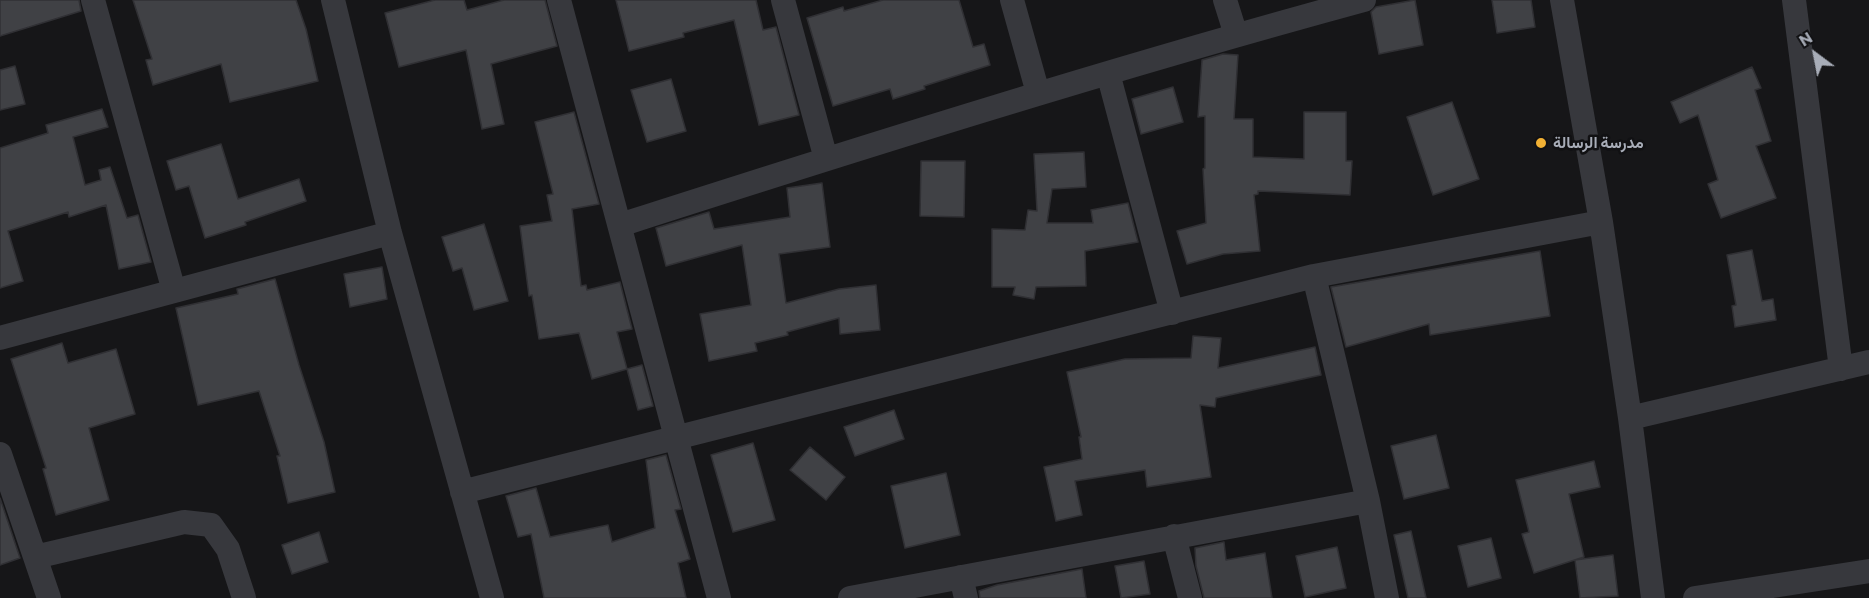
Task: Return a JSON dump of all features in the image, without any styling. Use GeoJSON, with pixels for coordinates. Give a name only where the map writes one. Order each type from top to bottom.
{"type":"FeatureCollection","features":[{"type":"Feature","properties":{"kind":"street"},"geometry":{"type":"LineString","coordinates":[[93,0],[174,291]]}},
{"type":"Feature","properties":{"kind":"street"},"geometry":{"type":"LineString","coordinates":[[333,0],[390,233],[492,598]]}},
{"type":"Feature","properties":{"kind":"street"},"geometry":{"type":"LineString","coordinates":[[559,0],[719,598]]}},
{"type":"Feature","properties":{"kind":"street"},"geometry":{"type":"LineString","coordinates":[[783,0],[826,159]]}},
{"type":"Feature","properties":{"kind":"street"},"geometry":{"type":"LineString","coordinates":[[1012,0],[1038,93]]}},
{"type":"Feature","properties":{"kind":"street"},"geometry":{"type":"LineString","coordinates":[[1225,0],[1236,35]]}},
{"type":"Feature","properties":{"kind":"street"},"geometry":{"type":"LineString","coordinates":[[620,225],[1038,93],[1364,0]]}},
{"type":"Feature","properties":{"kind":"street"},"geometry":{"type":"LineString","coordinates":[[1562,0],[1601,222],[1630,418],[1653,598]]}},
{"type":"Feature","properties":{"kind":"street"},"geometry":{"type":"LineString","coordinates":[[1794,0],[1842,369]]}},
{"type":"Feature","properties":{"kind":"street"},"geometry":{"type":"LineString","coordinates":[[1108,73],[1172,313]]}},
{"type":"Feature","properties":{"kind":"street"},"geometry":{"type":"LineString","coordinates":[[462,492],[1314,276],[1601,222]]}},
{"type":"Feature","properties":{"kind":"street"},"geometry":{"type":"LineString","coordinates":[[0,338],[390,233]]}},
{"type":"Feature","properties":{"kind":"street"},"geometry":{"type":"LineString","coordinates":[[1314,276],[1368,501],[1387,598]]}},
{"type":"Feature","properties":{"kind":"street"},"geometry":{"type":"LineString","coordinates":[[1630,418],[1869,362]]}},
{"type":"Feature","properties":{"kind":"street"},"geometry":{"type":"LineString","coordinates":[[0,454],[49,598]]}},
{"type":"Feature","properties":{"kind":"street"},"geometry":{"type":"LineString","coordinates":[[850,598],[964,588],[1174,536],[1368,501]]}},
{"type":"Feature","properties":{"kind":"street"},"geometry":{"type":"LineString","coordinates":[[35,557],[184,522],[211,525],[228,549],[244,598]]}},
{"type":"Feature","properties":{"kind":"street"},"geometry":{"type":"LineString","coordinates":[[1174,536],[1190,598]]}},
{"type":"Feature","properties":{"kind":"street"},"geometry":{"type":"LineString","coordinates":[[1695,598],[1869,571]]}},
{"type":"Feature","properties":{"kind":"building"},"geometry":{"type":"Polygon","coordinates":[[[0,0],[79,0],[81,11],[0,36],[0,0]]]}},
{"type":"Feature","properties":{"kind":"building"},"geometry":{"type":"Polygon","coordinates":[[[133,0],[296,0],[306,29],[318,81],[230,102],[221,64],[153,85],[146,60],[152,59],[133,0]]]}},
{"type":"Feature","properties":{"kind":"building"},"geometry":{"type":"Polygon","coordinates":[[[435,0],[464,0],[467,10],[504,0],[545,0],[557,46],[491,64],[504,124],[482,129],[466,50],[399,67],[385,13],[435,0]]]}},
{"type":"Feature","properties":{"kind":"building"},"geometry":{"type":"Polygon","coordinates":[[[616,0],[756,0],[763,30],[776,27],[799,115],[759,125],[734,20],[683,33],[684,37],[629,51],[616,0]]]}},
{"type":"Feature","properties":{"kind":"building"},"geometry":{"type":"Polygon","coordinates":[[[883,0],[959,0],[973,47],[984,44],[990,65],[924,86],[925,89],[893,99],[890,89],[833,106],[807,18],[843,7],[844,11],[883,0]]]}},
{"type":"Feature","properties":{"kind":"building"},"geometry":{"type":"Polygon","coordinates":[[[1415,0],[1423,45],[1379,54],[1371,12],[1376,7],[1415,0]]]}},
{"type":"Feature","properties":{"kind":"building"},"geometry":{"type":"Polygon","coordinates":[[[1492,0],[1531,0],[1535,27],[1497,33],[1492,0]]]}},
{"type":"Feature","properties":{"kind":"building"},"geometry":{"type":"Polygon","coordinates":[[[1223,54],[1238,55],[1234,119],[1253,119],[1253,157],[1304,159],[1304,112],[1346,112],[1346,161],[1352,161],[1350,195],[1258,191],[1258,194],[1254,195],[1260,251],[1223,254],[1187,264],[1177,231],[1206,223],[1203,169],[1205,168],[1205,116],[1198,117],[1202,60],[1223,54]]]}},
{"type":"Feature","properties":{"kind":"building"},"geometry":{"type":"Polygon","coordinates":[[[15,66],[25,104],[0,110],[0,70],[15,66]]]}},
{"type":"Feature","properties":{"kind":"building"},"geometry":{"type":"Polygon","coordinates":[[[1752,67],[1761,88],[1755,90],[1771,141],[1756,146],[1776,198],[1721,218],[1708,184],[1718,180],[1698,115],[1680,123],[1671,102],[1752,67]]]}},
{"type":"Feature","properties":{"kind":"building"},"geometry":{"type":"Polygon","coordinates":[[[671,79],[686,131],[647,142],[631,90],[671,79]]]}},
{"type":"Feature","properties":{"kind":"building"},"geometry":{"type":"Polygon","coordinates":[[[1173,87],[1183,122],[1141,134],[1132,99],[1173,87]]]}},
{"type":"Feature","properties":{"kind":"building"},"geometry":{"type":"Polygon","coordinates":[[[1452,102],[1479,179],[1433,195],[1407,117],[1452,102]]]}},
{"type":"Feature","properties":{"kind":"building"},"geometry":{"type":"Polygon","coordinates":[[[102,109],[108,127],[73,137],[85,185],[101,180],[99,170],[110,167],[127,218],[138,215],[151,262],[119,269],[106,205],[69,217],[68,212],[8,231],[23,281],[0,288],[0,148],[48,133],[46,125],[102,109]]]}},
{"type":"Feature","properties":{"kind":"building"},"geometry":{"type":"Polygon","coordinates":[[[574,112],[599,204],[572,209],[581,286],[586,285],[587,290],[620,282],[632,329],[617,332],[627,369],[592,379],[579,333],[539,339],[532,295],[529,296],[520,226],[552,221],[547,195],[553,194],[535,122],[574,112]]]}},
{"type":"Feature","properties":{"kind":"building"},"geometry":{"type":"Polygon","coordinates":[[[221,144],[238,199],[299,179],[306,201],[245,222],[246,225],[205,238],[189,186],[176,190],[167,161],[221,144]]]}},
{"type":"Feature","properties":{"kind":"building"},"geometry":{"type":"Polygon","coordinates":[[[1084,152],[1086,187],[1052,189],[1047,223],[1093,223],[1091,210],[1128,203],[1138,242],[1085,251],[1086,286],[1036,287],[1034,299],[1013,295],[1015,287],[992,287],[992,229],[1025,230],[1028,210],[1037,211],[1034,154],[1084,152]]]}},
{"type":"Feature","properties":{"kind":"building"},"geometry":{"type":"Polygon","coordinates":[[[921,161],[965,161],[964,217],[920,216],[921,161]]]}},
{"type":"Feature","properties":{"kind":"building"},"geometry":{"type":"Polygon","coordinates":[[[822,183],[830,247],[779,254],[786,303],[839,289],[876,285],[880,330],[840,334],[839,318],[755,343],[757,351],[709,361],[700,314],[751,305],[742,245],[666,266],[656,228],[709,212],[714,229],[790,217],[787,188],[822,183]]]}},
{"type":"Feature","properties":{"kind":"building"},"geometry":{"type":"Polygon","coordinates":[[[484,224],[508,301],[474,310],[462,268],[453,271],[442,237],[484,224]]]}},
{"type":"Feature","properties":{"kind":"building"},"geometry":{"type":"Polygon","coordinates":[[[1752,250],[1762,301],[1773,299],[1776,320],[1735,327],[1732,306],[1736,305],[1727,255],[1752,250]]]}},
{"type":"Feature","properties":{"kind":"building"},"geometry":{"type":"Polygon","coordinates":[[[1540,251],[1550,316],[1430,335],[1429,324],[1346,347],[1331,287],[1540,251]]]}},
{"type":"Feature","properties":{"kind":"building"},"geometry":{"type":"Polygon","coordinates":[[[382,267],[387,299],[350,307],[344,274],[382,267]]]}},
{"type":"Feature","properties":{"kind":"building"},"geometry":{"type":"Polygon","coordinates":[[[275,279],[324,442],[335,492],[288,503],[277,456],[280,456],[259,391],[198,405],[176,308],[238,294],[237,289],[275,279]]]}},
{"type":"Feature","properties":{"kind":"building"},"geometry":{"type":"Polygon","coordinates":[[[1193,336],[1221,338],[1218,368],[1315,347],[1321,375],[1216,398],[1215,407],[1200,405],[1211,477],[1147,487],[1145,470],[1075,481],[1082,515],[1056,521],[1044,467],[1082,459],[1079,437],[1081,437],[1067,372],[1125,359],[1191,358],[1193,336]]]}},
{"type":"Feature","properties":{"kind":"building"},"geometry":{"type":"Polygon","coordinates":[[[62,343],[68,363],[116,349],[135,414],[89,428],[109,500],[56,515],[43,469],[46,468],[11,359],[62,343]]]}},
{"type":"Feature","properties":{"kind":"building"},"geometry":{"type":"Polygon","coordinates":[[[642,365],[653,406],[638,410],[627,369],[642,365]]]}},
{"type":"Feature","properties":{"kind":"building"},"geometry":{"type":"Polygon","coordinates":[[[894,410],[904,439],[855,456],[844,427],[894,410]]]}},
{"type":"Feature","properties":{"kind":"building"},"geometry":{"type":"Polygon","coordinates":[[[1436,435],[1449,488],[1404,499],[1391,446],[1436,435]]]}},
{"type":"Feature","properties":{"kind":"building"},"geometry":{"type":"Polygon","coordinates":[[[753,443],[775,520],[733,532],[711,455],[753,443]]]}},
{"type":"Feature","properties":{"kind":"building"},"geometry":{"type":"Polygon","coordinates":[[[810,447],[845,477],[826,500],[790,470],[810,447]]]}},
{"type":"Feature","properties":{"kind":"building"},"geometry":{"type":"Polygon","coordinates":[[[666,455],[681,509],[675,510],[690,559],[678,563],[686,598],[544,598],[531,534],[518,537],[506,496],[536,488],[550,537],[608,525],[612,542],[655,528],[646,460],[666,455]]]}},
{"type":"Feature","properties":{"kind":"building"},"geometry":{"type":"Polygon","coordinates":[[[1594,461],[1600,487],[1569,494],[1584,557],[1534,573],[1522,534],[1529,532],[1516,480],[1594,461]]]}},
{"type":"Feature","properties":{"kind":"building"},"geometry":{"type":"Polygon","coordinates":[[[946,473],[960,535],[905,548],[891,486],[946,473]]]}},
{"type":"Feature","properties":{"kind":"building"},"geometry":{"type":"Polygon","coordinates":[[[0,498],[20,558],[0,565],[0,498]]]}},
{"type":"Feature","properties":{"kind":"building"},"geometry":{"type":"Polygon","coordinates":[[[1411,531],[1426,598],[1408,598],[1394,535],[1411,531]]]}},
{"type":"Feature","properties":{"kind":"building"},"geometry":{"type":"Polygon","coordinates":[[[319,532],[328,562],[292,574],[282,545],[319,532]]]}},
{"type":"Feature","properties":{"kind":"building"},"geometry":{"type":"Polygon","coordinates":[[[1491,538],[1501,578],[1468,587],[1458,546],[1491,538]]]}},
{"type":"Feature","properties":{"kind":"building"},"geometry":{"type":"Polygon","coordinates":[[[1224,542],[1226,560],[1265,553],[1272,598],[1204,598],[1196,566],[1195,548],[1224,542]]]}},
{"type":"Feature","properties":{"kind":"building"},"geometry":{"type":"Polygon","coordinates":[[[1337,547],[1346,588],[1305,597],[1296,556],[1337,547]]]}},
{"type":"Feature","properties":{"kind":"building"},"geometry":{"type":"Polygon","coordinates":[[[1613,555],[1618,596],[1580,598],[1575,560],[1613,555]]]}},
{"type":"Feature","properties":{"kind":"building"},"geometry":{"type":"Polygon","coordinates":[[[1144,561],[1150,594],[1121,598],[1115,566],[1144,561]]]}},
{"type":"Feature","properties":{"kind":"building"},"geometry":{"type":"Polygon","coordinates":[[[1082,569],[1086,598],[980,598],[979,591],[997,585],[1082,569]]]}},
{"type":"Feature","properties":{"kind":"place","name":"مدرسة الرسالة"},"geometry":{"type":"Point","coordinates":[1541,143]}}]}
